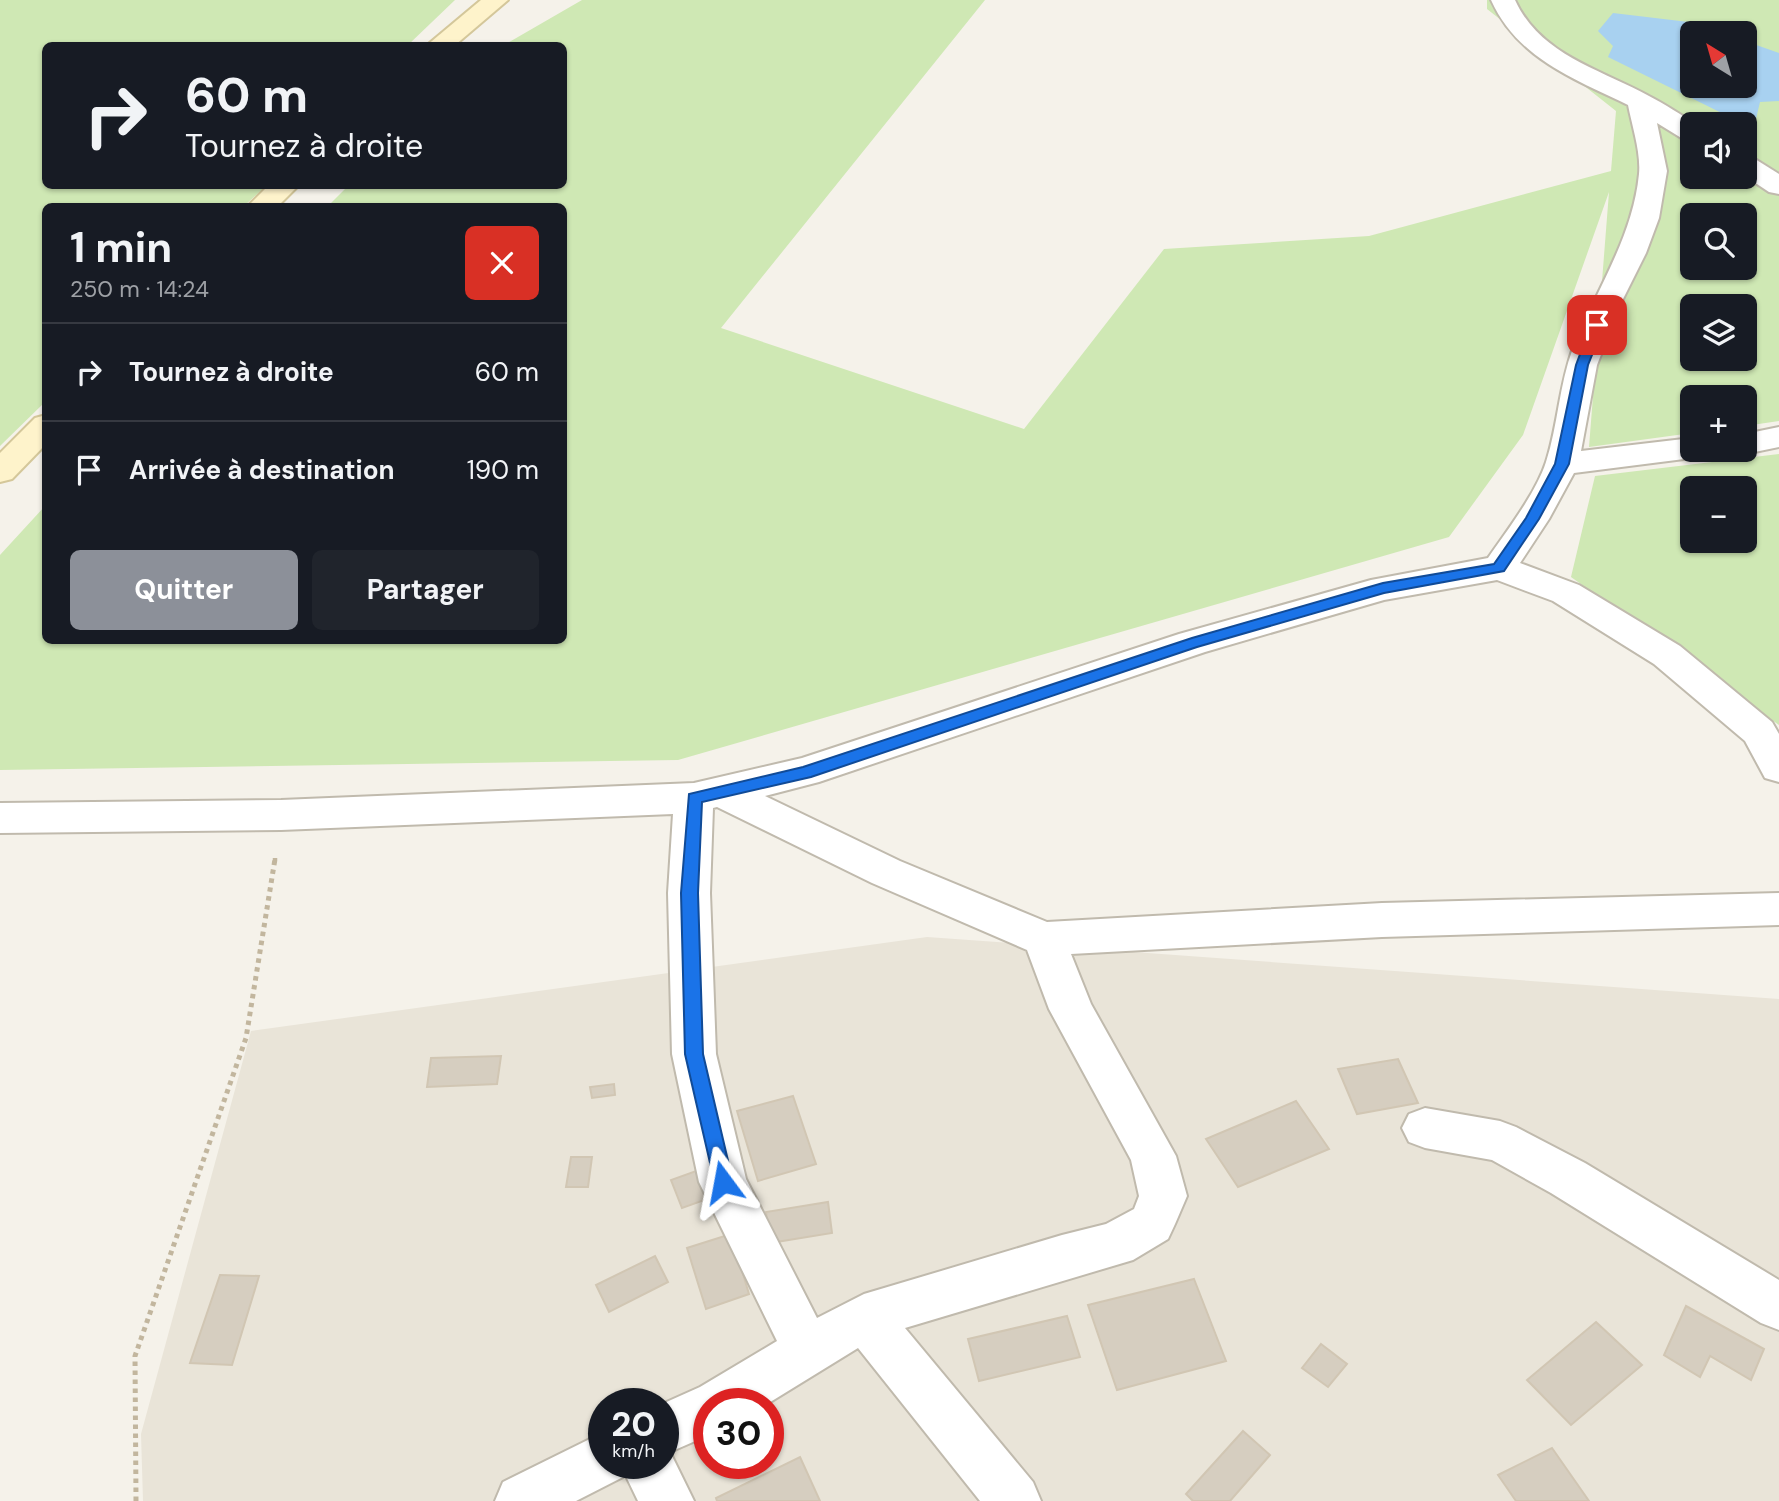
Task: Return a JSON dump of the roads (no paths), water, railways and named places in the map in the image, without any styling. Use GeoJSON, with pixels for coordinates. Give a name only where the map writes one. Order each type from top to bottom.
{"type":"FeatureCollection","features":[{"type":"Feature","properties":{"kind":"street"},"geometry":{"type":"LineString","coordinates":[[443,42],[496,0]]}},
{"type":"Feature","properties":{"kind":"street"},"geometry":{"type":"LineString","coordinates":[[1503,0],[1516,28],[1541,51],[1640,101],[1680,126]]}},
{"type":"Feature","properties":{"kind":"street"},"geometry":{"type":"LineString","coordinates":[[1499,568],[1532,519],[1562,464],[1582,365],[1605,305],[1632,253],[1645,218],[1653,171],[1640,101]]}},
{"type":"Feature","properties":{"kind":"street"},"geometry":{"type":"LineString","coordinates":[[1757,172],[1779,186]]}},
{"type":"Feature","properties":{"kind":"street"},"geometry":{"type":"LineString","coordinates":[[265,203],[281,189]]}},
{"type":"Feature","properties":{"kind":"street"},"geometry":{"type":"LineString","coordinates":[[0,472],[42,429]]}},
{"type":"Feature","properties":{"kind":"street"},"geometry":{"type":"LineString","coordinates":[[1757,442],[1779,437]]}},
{"type":"Feature","properties":{"kind":"street"},"geometry":{"type":"LineString","coordinates":[[1562,464],[1680,449]]}},
{"type":"Feature","properties":{"kind":"street"},"geometry":{"type":"LineString","coordinates":[[0,817],[282,815],[708,795],[805,772],[1192,643],[1383,588],[1499,568],[1566,593],[1667,655],[1759,732],[1779,768]]}},
{"type":"Feature","properties":{"kind":"street"},"geometry":{"type":"LineString","coordinates":[[708,795],[1044,939],[1382,920],[1779,909]]}},
{"type":"Feature","properties":{"kind":"street"},"geometry":{"type":"LineString","coordinates":[[708,795],[689,893],[694,1054],[723,1182],[807,1349]]}},
{"type":"Feature","properties":{"kind":"street"},"geometry":{"type":"LineString","coordinates":[[745,1388],[864,1317],[1062,1257],[1116,1244],[1151,1224],[1163,1196],[1153,1156],[1071,1009],[1044,939]]}},
{"type":"Feature","properties":{"kind":"street"},"geometry":{"type":"LineString","coordinates":[[1425,1128],[1500,1141],[1568,1178],[1779,1307]]}},
{"type":"Feature","properties":{"kind":"street"},"geometry":{"type":"LineString","coordinates":[[864,1317],[1014,1501]]}},
{"type":"Feature","properties":{"kind":"street"},"geometry":{"type":"LineString","coordinates":[[522,1501],[588,1466]]}},
{"type":"Feature","properties":{"kind":"street"},"geometry":{"type":"LineString","coordinates":[[655,1479],[667,1501]]}},
{"type":"Feature","properties":{"kind":"water"},"geometry":{"type":"Polygon","coordinates":[[[1613,13],[1680,21],[1680,92],[1608,57],[1613,46],[1598,31],[1613,13]]]}},
{"type":"Feature","properties":{"kind":"water"},"geometry":{"type":"Polygon","coordinates":[[[1757,45],[1779,53],[1779,101],[1760,102],[1757,115],[1757,112],[1720,112],[1691,98],[1757,98],[1757,45]]]}}]}
